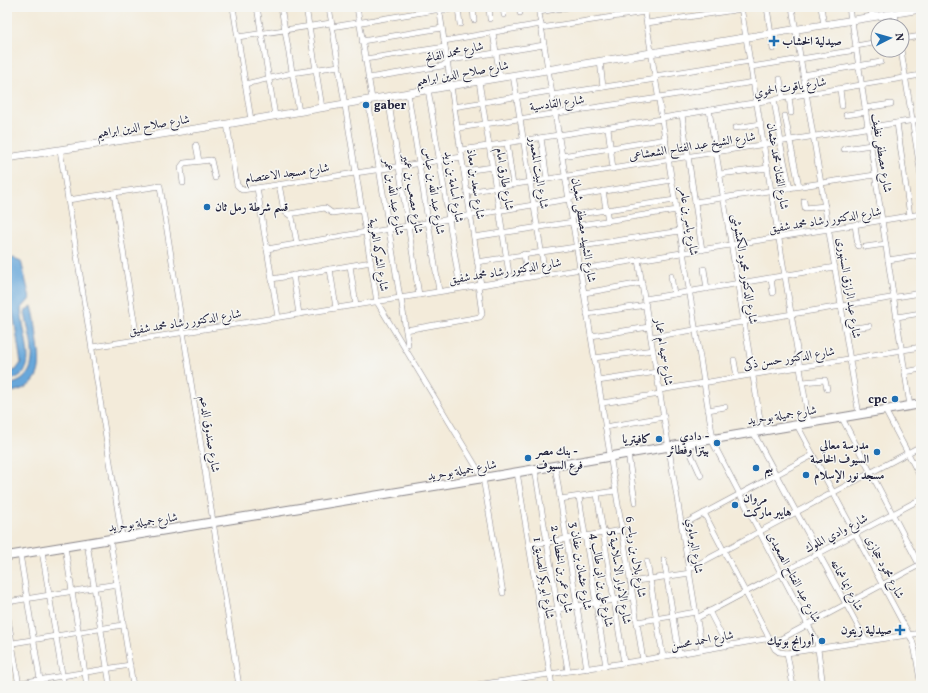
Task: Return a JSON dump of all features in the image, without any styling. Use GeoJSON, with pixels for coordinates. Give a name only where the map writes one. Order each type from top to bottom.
{"type":"FeatureCollection","features":[{"type":"Feature","properties":{"kind":"main road","name":"شارع جميلة بوحريد"},"geometry":{"type":"LineString","coordinates":[[7,556],[921,404]]}},
{"type":"Feature","properties":{"kind":"street"},"geometry":{"type":"LineString","coordinates":[[233,7],[251,120]]}},
{"type":"Feature","properties":{"kind":"street"},"geometry":{"type":"LineString","coordinates":[[257,7],[275,116]]}},
{"type":"Feature","properties":{"kind":"street"},"geometry":{"type":"LineString","coordinates":[[281,7],[299,112]]}},
{"type":"Feature","properties":{"kind":"street"},"geometry":{"type":"LineString","coordinates":[[306,7],[322,108]]}},
{"type":"Feature","properties":{"kind":"street","name":"شارع الشركه العربية"},"geometry":{"type":"LineString","coordinates":[[329,7],[377,302],[483,478]]}},
{"type":"Feature","properties":{"kind":"street","name":"شارع عبد الله بن عمر"},"geometry":{"type":"LineString","coordinates":[[357,7],[368,78],[379,169],[408,345]]}},
{"type":"Feature","properties":{"kind":"street"},"geometry":{"type":"LineString","coordinates":[[238,37],[309,26],[359,22],[439,9],[465,7]]}},
{"type":"Feature","properties":{"kind":"street"},"geometry":{"type":"LineString","coordinates":[[473,7],[474,20]]}},
{"type":"Feature","properties":{"kind":"street"},"geometry":{"type":"LineString","coordinates":[[488,7],[490,19]]}},
{"type":"Feature","properties":{"kind":"street"},"geometry":{"type":"LineString","coordinates":[[503,7],[504,15]]}},
{"type":"Feature","properties":{"kind":"street"},"geometry":{"type":"LineString","coordinates":[[519,7],[520,13]]}},
{"type":"Feature","properties":{"kind":"street"},"geometry":{"type":"LineString","coordinates":[[538,9],[568,7]]}},
{"type":"Feature","properties":{"kind":"street"},"geometry":{"type":"LineString","coordinates":[[767,7],[773,49]]}},
{"type":"Feature","properties":{"kind":"street","name":"شارع عبد الرازق السنهورى"},"geometry":{"type":"LineString","coordinates":[[792,7],[860,415]]}},
{"type":"Feature","properties":{"kind":"street"},"geometry":{"type":"LineString","coordinates":[[821,7],[824,25]]}},
{"type":"Feature","properties":{"kind":"street","name":"شارع مصطفى نظيف"},"geometry":{"type":"LineString","coordinates":[[849,7],[866,110],[910,406]]}},
{"type":"Feature","properties":{"kind":"street"},"geometry":{"type":"LineString","coordinates":[[870,18],[874,7]]}},
{"type":"Feature","properties":{"kind":"street"},"geometry":{"type":"LineString","coordinates":[[458,8],[460,24]]}},
{"type":"Feature","properties":{"kind":"street"},"geometry":{"type":"LineString","coordinates":[[647,23],[742,8]]}},
{"type":"Feature","properties":{"kind":"street","name":"شارع الفنان محمد عثمان"},"geometry":{"type":"LineString","coordinates":[[742,8],[809,423]]}},
{"type":"Feature","properties":{"kind":"street","name":"شارع سعد بن معاذ"},"geometry":{"type":"LineString","coordinates":[[406,330],[480,317],[482,314],[474,237],[439,9]]}},
{"type":"Feature","properties":{"kind":"street","name":"شارع الشهيد مصطفى شعبان"},"geometry":{"type":"LineString","coordinates":[[538,9],[610,456]]}},
{"type":"Feature","properties":{"kind":"street"},"geometry":{"type":"LineString","coordinates":[[365,59],[445,44],[493,33],[645,9]]}},
{"type":"Feature","properties":{"kind":"street","name":"شارع ياسر بن عامر"},"geometry":{"type":"LineString","coordinates":[[645,9],[712,439]]}},
{"type":"Feature","properties":{"kind":"street","name":"شارع صلاح الدين ابراهيم"},"geometry":{"type":"LineString","coordinates":[[7,158],[227,124],[451,85],[921,9]]}},
{"type":"Feature","properties":{"kind":"street"},"geometry":{"type":"LineString","coordinates":[[895,14],[896,18]]}},
{"type":"Feature","properties":{"kind":"street"},"geometry":{"type":"LineString","coordinates":[[362,41],[442,28]]}},
{"type":"Feature","properties":{"kind":"street"},"geometry":{"type":"LineString","coordinates":[[493,33],[500,77]]}},
{"type":"Feature","properties":{"kind":"street"},"geometry":{"type":"LineString","coordinates":[[910,38],[921,36]]}},
{"type":"Feature","properties":{"kind":"street"},"geometry":{"type":"LineString","coordinates":[[751,67],[801,59],[870,44]]}},
{"type":"Feature","properties":{"kind":"street","name":"شارع محمد الفاتح"},"geometry":{"type":"LineString","coordinates":[[368,78],[442,66],[451,60],[544,45]]}},
{"type":"Feature","properties":{"kind":"street"},"geometry":{"type":"LineString","coordinates":[[902,58],[921,176]]}},
{"type":"Feature","properties":{"kind":"street"},"geometry":{"type":"LineString","coordinates":[[600,61],[603,87]]}},
{"type":"Feature","properties":{"kind":"street"},"geometry":{"type":"LineString","coordinates":[[454,107],[517,97],[603,87],[750,61]]}},
{"type":"Feature","properties":{"kind":"street"},"geometry":{"type":"LineString","coordinates":[[803,75],[881,62]]}},
{"type":"Feature","properties":{"kind":"street"},"geometry":{"type":"LineString","coordinates":[[245,84],[292,73],[338,66]]}},
{"type":"Feature","properties":{"kind":"street","name":"شارع البيت المعمور"},"geometry":{"type":"LineString","coordinates":[[513,75],[545,275]]}},
{"type":"Feature","properties":{"kind":"street","name":"شارع ياقوت الحموي"},"geometry":{"type":"LineString","coordinates":[[461,150],[608,128],[921,75]]}},
{"type":"Feature","properties":{"kind":"street"},"geometry":{"type":"LineString","coordinates":[[780,80],[783,98]]}},
{"type":"Feature","properties":{"kind":"street","name":"شارع طارق امام"},"geometry":{"type":"LineString","coordinates":[[479,81],[510,280]]}},
{"type":"Feature","properties":{"kind":"street","name":"شارع القادسية"},"geometry":{"type":"LineString","coordinates":[[458,128],[555,113],[562,114],[754,82]]}},
{"type":"Feature","properties":{"kind":"street","name":"شارع أسامة بن زيد"},"geometry":{"type":"LineString","coordinates":[[428,89],[460,288]]}},
{"type":"Feature","properties":{"kind":"street"},"geometry":{"type":"LineString","coordinates":[[840,89],[842,106]]}},
{"type":"Feature","properties":{"kind":"street","name":"شارع عبد الله بن عباس"},"geometry":{"type":"LineString","coordinates":[[408,93],[439,292]]}},
{"type":"Feature","properties":{"kind":"street","name":"شارع مصعب بن عمير"},"geometry":{"type":"LineString","coordinates":[[388,96],[419,295]]}},
{"type":"Feature","properties":{"kind":"street"},"geometry":{"type":"LineString","coordinates":[[789,97],[791,113]]}},
{"type":"Feature","properties":{"kind":"street"},"geometry":{"type":"LineString","coordinates":[[774,100],[790,188]]}},
{"type":"Feature","properties":{"kind":"street"},"geometry":{"type":"LineString","coordinates":[[846,115],[891,104]]}},
{"type":"Feature","properties":{"kind":"street","name":"شارع الدكتور محمود الكمشوشى"},"geometry":{"type":"LineString","coordinates":[[709,110],[762,431]]}},
{"type":"Feature","properties":{"kind":"street"},"geometry":{"type":"LineString","coordinates":[[682,115],[702,250]]}},
{"type":"Feature","properties":{"kind":"street"},"geometry":{"type":"LineString","coordinates":[[785,116],[799,186]]}},
{"type":"Feature","properties":{"kind":"street","name":"شارع الشيخ عبد الفتاح الشعشاعى"},"geometry":{"type":"LineString","coordinates":[[467,192],[921,119]]}},
{"type":"Feature","properties":{"kind":"street"},"geometry":{"type":"LineString","coordinates":[[897,123],[910,216]]}},
{"type":"Feature","properties":{"kind":"street","name":"شارع مسجد الاعتصام"},"geometry":{"type":"LineString","coordinates":[[227,124],[238,187],[242,190],[462,157]]}},
{"type":"Feature","properties":{"kind":"street"},"geometry":{"type":"LineString","coordinates":[[735,128],[761,124]]}},
{"type":"Feature","properties":{"kind":"street"},"geometry":{"type":"LineString","coordinates":[[608,128],[613,169]]}},
{"type":"Feature","properties":{"kind":"street"},"geometry":{"type":"LineString","coordinates":[[914,135],[921,134]]}},
{"type":"Feature","properties":{"kind":"street"},"geometry":{"type":"LineString","coordinates":[[541,138],[547,179]]}},
{"type":"Feature","properties":{"kind":"street"},"geometry":{"type":"LineString","coordinates":[[562,156],[666,139]]}},
{"type":"Feature","properties":{"kind":"street"},"geometry":{"type":"LineString","coordinates":[[507,143],[513,185]]}},
{"type":"Feature","properties":{"kind":"street"},"geometry":{"type":"LineString","coordinates":[[196,145],[199,161]]}},
{"type":"Feature","properties":{"kind":"street"},"geometry":{"type":"LineString","coordinates":[[844,149],[871,145]]}},
{"type":"Feature","properties":{"kind":"street"},"geometry":{"type":"LineString","coordinates":[[60,150],[122,537]]}},
{"type":"Feature","properties":{"kind":"street"},"geometry":{"type":"LineString","coordinates":[[183,183],[181,167],[184,163],[211,160],[215,178]]}},
{"type":"Feature","properties":{"kind":"street"},"geometry":{"type":"LineString","coordinates":[[464,171],[492,167]]}},
{"type":"Feature","properties":{"kind":"street"},"geometry":{"type":"LineString","coordinates":[[720,174],[768,168]]}},
{"type":"Feature","properties":{"kind":"street"},"geometry":{"type":"LineString","coordinates":[[695,202],[875,175]]}},
{"type":"Feature","properties":{"kind":"street"},"geometry":{"type":"LineString","coordinates":[[267,249],[429,223],[672,180]]}},
{"type":"Feature","properties":{"kind":"street"},"geometry":{"type":"LineString","coordinates":[[280,184],[284,210],[292,217],[297,244]]}},
{"type":"Feature","properties":{"kind":"street","name":"شارع صندوق الدعم"},"geometry":{"type":"LineString","coordinates":[[114,193],[160,186],[239,685]]}},
{"type":"Feature","properties":{"kind":"street"},"geometry":{"type":"LineString","coordinates":[[257,188],[278,317]]}},
{"type":"Feature","properties":{"kind":"street"},"geometry":{"type":"LineString","coordinates":[[604,191],[608,221]]}},
{"type":"Feature","properties":{"kind":"street"},"geometry":{"type":"LineString","coordinates":[[68,200],[114,193],[137,339]]}},
{"type":"Feature","properties":{"kind":"street"},"geometry":{"type":"LineString","coordinates":[[572,215],[675,200]]}},
{"type":"Feature","properties":{"kind":"street"},"geometry":{"type":"LineString","coordinates":[[804,201],[805,208],[825,206]]}},
{"type":"Feature","properties":{"kind":"street"},"geometry":{"type":"LineString","coordinates":[[289,214],[325,208],[334,213],[362,209]]}},
{"type":"Feature","properties":{"kind":"street"},"geometry":{"type":"LineString","coordinates":[[474,237],[538,228],[608,221],[677,210]]}},
{"type":"Feature","properties":{"kind":"street","name":"شارع الدكتور رشاد محمد شفيق"},"geometry":{"type":"LineString","coordinates":[[92,347],[921,214]]}},
{"type":"Feature","properties":{"kind":"street"},"geometry":{"type":"LineString","coordinates":[[855,225],[858,246]]}},
{"type":"Feature","properties":{"kind":"street"},"geometry":{"type":"LineString","coordinates":[[477,262],[680,231]]}},
{"type":"Feature","properties":{"kind":"street"},"geometry":{"type":"LineString","coordinates":[[866,247],[886,244]]}},
{"type":"Feature","properties":{"kind":"street"},"geometry":{"type":"LineString","coordinates":[[524,254],[527,278]]}},
{"type":"Feature","properties":{"kind":"street"},"geometry":{"type":"LineString","coordinates":[[888,260],[921,255]]}},
{"type":"Feature","properties":{"kind":"street","name":"شارع سميه ام عمار"},"geometry":{"type":"LineString","coordinates":[[638,260],[669,446]]}},
{"type":"Feature","properties":{"kind":"street"},"geometry":{"type":"LineString","coordinates":[[272,279],[371,262]]}},
{"type":"Feature","properties":{"kind":"street"},"geometry":{"type":"LineString","coordinates":[[350,266],[356,305]]}},
{"type":"Feature","properties":{"kind":"street"},"geometry":{"type":"LineString","coordinates":[[645,299],[835,267]]}},
{"type":"Feature","properties":{"kind":"street"},"geometry":{"type":"LineString","coordinates":[[330,269],[336,308]]}},
{"type":"Feature","properties":{"kind":"street"},"geometry":{"type":"LineString","coordinates":[[704,269],[707,288]]}},
{"type":"Feature","properties":{"kind":"street"},"geometry":{"type":"LineString","coordinates":[[293,275],[299,314]]}},
{"type":"Feature","properties":{"kind":"street"},"geometry":{"type":"LineString","coordinates":[[671,276],[674,294]]}},
{"type":"Feature","properties":{"kind":"street"},"geometry":{"type":"LineString","coordinates":[[771,278],[773,293]]}},
{"type":"Feature","properties":{"kind":"street"},"geometry":{"type":"LineString","coordinates":[[584,293],[642,283]]}},
{"type":"Feature","properties":{"kind":"street"},"geometry":{"type":"LineString","coordinates":[[651,337],[921,293]]}},
{"type":"Feature","properties":{"kind":"street"},"geometry":{"type":"LineString","coordinates":[[588,314],[646,305]]}},
{"type":"Feature","properties":{"kind":"street"},"geometry":{"type":"LineString","coordinates":[[897,317],[921,314]]}},
{"type":"Feature","properties":{"kind":"street"},"geometry":{"type":"LineString","coordinates":[[845,330],[869,326]]}},
{"type":"Feature","properties":{"kind":"street"},"geometry":{"type":"LineString","coordinates":[[591,336],[649,327]]}},
{"type":"Feature","properties":{"kind":"street","name":"شارع الدكتور حسن ذكى"},"geometry":{"type":"LineString","coordinates":[[602,403],[704,382],[921,347]]}},
{"type":"Feature","properties":{"kind":"street"},"geometry":{"type":"LineString","coordinates":[[594,358],[653,350]]}},
{"type":"Feature","properties":{"kind":"street"},"geometry":{"type":"LineString","coordinates":[[734,360],[737,377]]}},
{"type":"Feature","properties":{"kind":"street"},"geometry":{"type":"LineString","coordinates":[[905,372],[921,369]]}},
{"type":"Feature","properties":{"kind":"street"},"geometry":{"type":"LineString","coordinates":[[598,381],[657,372]]}},
{"type":"Feature","properties":{"kind":"street"},"geometry":{"type":"LineString","coordinates":[[803,382],[825,380],[827,389]]}},
{"type":"Feature","properties":{"kind":"street"},"geometry":{"type":"LineString","coordinates":[[708,410],[725,407]]}},
{"type":"Feature","properties":{"kind":"street"},"geometry":{"type":"LineString","coordinates":[[885,410],[921,478]]}},
{"type":"Feature","properties":{"kind":"street"},"geometry":{"type":"LineString","coordinates":[[606,428],[664,417]]}},
{"type":"Feature","properties":{"kind":"street"},"geometry":{"type":"LineString","coordinates":[[842,418],[920,566]]}},
{"type":"Feature","properties":{"kind":"street","name":"شارع محمود حجازى"},"geometry":{"type":"LineString","coordinates":[[797,425],[910,635],[915,650],[921,686]]}},
{"type":"Feature","properties":{"kind":"street","name":"شارع ايما شماعه"},"geometry":{"type":"LineString","coordinates":[[753,432],[866,641]]}},
{"type":"Feature","properties":{"kind":"street","name":"شارع عبد الفتاح الصعيدى"},"geometry":{"type":"LineString","coordinates":[[712,439],[817,642],[823,686]]}},
{"type":"Feature","properties":{"kind":"street"},"geometry":{"type":"LineString","coordinates":[[686,443],[701,476]]}},
{"type":"Feature","properties":{"kind":"street","name":"شارع البرماوي"},"geometry":{"type":"LineString","coordinates":[[669,446],[702,650]]}},
{"type":"Feature","properties":{"kind":"street"},"geometry":{"type":"LineString","coordinates":[[630,582],[667,577],[689,571],[921,446]]}},
{"type":"Feature","properties":{"kind":"street"},"geometry":{"type":"LineString","coordinates":[[628,453],[635,502]]}},
{"type":"Feature","properties":{"kind":"street"},"geometry":{"type":"LineString","coordinates":[[682,525],[813,455]]}},
{"type":"Feature","properties":{"kind":"street","name":"شارع بلال بن رباح 6"},"geometry":{"type":"LineString","coordinates":[[610,456],[643,660]]}},
{"type":"Feature","properties":{"kind":"street","name":"شارع عثمان بن عفان 3"},"geometry":{"type":"LineString","coordinates":[[554,466],[587,668]]}},
{"type":"Feature","properties":{"kind":"street","name":"شارع عمر بن الخطاب 2"},"geometry":{"type":"LineString","coordinates":[[535,469],[568,671]]}},
{"type":"Feature","properties":{"kind":"street","name":"شارع ابو بكر الصديق 1"},"geometry":{"type":"LineString","coordinates":[[517,472],[552,686]]}},
{"type":"Feature","properties":{"kind":"street"},"geometry":{"type":"LineString","coordinates":[[483,478],[503,594]]}},
{"type":"Feature","properties":{"kind":"street"},"geometry":{"type":"LineString","coordinates":[[560,499],[615,491]]}},
{"type":"Feature","properties":{"kind":"street","name":"شارع الانوار الاسلامية 5"},"geometry":{"type":"LineString","coordinates":[[597,494],[624,663]]}},
{"type":"Feature","properties":{"kind":"street","name":"شارع على بن ابى طالب 4"},"geometry":{"type":"LineString","coordinates":[[579,497],[606,666]]}},
{"type":"Feature","properties":{"kind":"street","name":"شارع وادي الملوك"},"geometry":{"type":"LineString","coordinates":[[697,618],[921,499]]}},
{"type":"Feature","properties":{"kind":"street"},"geometry":{"type":"LineString","coordinates":[[704,513],[777,651],[787,653],[921,633]]}},
{"type":"Feature","properties":{"kind":"street"},"geometry":{"type":"LineString","coordinates":[[529,546],[622,530]]}},
{"type":"Feature","properties":{"kind":"street"},"geometry":{"type":"LineString","coordinates":[[110,540],[133,686]]}},
{"type":"Feature","properties":{"kind":"street"},"geometry":{"type":"LineString","coordinates":[[87,543],[110,686]]}},
{"type":"Feature","properties":{"kind":"street"},"geometry":{"type":"LineString","coordinates":[[65,547],[87,686]]}},
{"type":"Feature","properties":{"kind":"street"},"geometry":{"type":"LineString","coordinates":[[42,551],[64,686]]}},
{"type":"Feature","properties":{"kind":"street"},"geometry":{"type":"LineString","coordinates":[[20,554],[41,686]]}},
{"type":"Feature","properties":{"kind":"street"},"geometry":{"type":"LineString","coordinates":[[664,560],[679,654]]}},
{"type":"Feature","properties":{"kind":"street"},"geometry":{"type":"LineString","coordinates":[[647,562],[663,657]]}},
{"type":"Feature","properties":{"kind":"street","name":"شارع احمد محسن"},"geometry":{"type":"LineString","coordinates":[[470,686],[663,657],[765,639],[781,639],[883,584],[920,566]]}},
{"type":"Feature","properties":{"kind":"street"},"geometry":{"type":"LineString","coordinates":[[7,602],[117,584]]}},
{"type":"Feature","properties":{"kind":"street"},"geometry":{"type":"LineString","coordinates":[[540,612],[632,597]]}},
{"type":"Feature","properties":{"kind":"street"},"geometry":{"type":"LineString","coordinates":[[709,611],[727,646]]}},
{"type":"Feature","properties":{"kind":"street"},"geometry":{"type":"LineString","coordinates":[[7,612],[9,643],[18,685]]}},
{"type":"Feature","properties":{"kind":"street"},"geometry":{"type":"LineString","coordinates":[[637,622],[696,612]]}},
{"type":"Feature","properties":{"kind":"street"},"geometry":{"type":"LineString","coordinates":[[9,643],[123,625]]}},
{"type":"Feature","properties":{"kind":"street"},"geometry":{"type":"LineString","coordinates":[[787,653],[793,686]]}},
{"type":"Feature","properties":{"kind":"street"},"geometry":{"type":"LineString","coordinates":[[7,685],[18,685],[130,665]]}},
{"type":"Feature","properties":{"kind":"street"},"geometry":{"type":"LineString","coordinates":[[228,686],[239,685]]}},
{"type":"Feature","properties":{"kind":"water"},"geometry":{"type":"Polygon","coordinates":[[[14,258],[21,261],[30,298],[21,309],[28,360],[25,371],[21,375],[7,381],[7,373],[16,370],[21,363],[13,312],[7,303],[7,260],[14,258]]]}},
{"type":"Feature","properties":{"kind":"water"},"geometry":{"type":"Polygon","coordinates":[[[32,306],[39,358],[37,374],[34,381],[28,386],[7,393],[7,385],[19,381],[27,375],[31,367],[32,346],[25,313],[26,310],[32,306]]]}},
{"type":"Feature","properties":{"kind":"place","name":"صيدلية الخشاب"},"geometry":{"type":"Point","coordinates":[774,41]}},
{"type":"Feature","properties":{"kind":"place","name":"gaber"},"geometry":{"type":"Point","coordinates":[366,105]}},
{"type":"Feature","properties":{"kind":"place","name":"قسم شرطة رمل ثان"},"geometry":{"type":"Point","coordinates":[207,207]}},
{"type":"Feature","properties":{"kind":"place","name":"cpc"},"geometry":{"type":"Point","coordinates":[895,399]}},
{"type":"Feature","properties":{"kind":"place","name":"كافيتريا"},"geometry":{"type":"Point","coordinates":[659,439]}},
{"type":"Feature","properties":{"kind":"place","name":"دادي - بيتزا وفطائر"},"geometry":{"type":"Point","coordinates":[717,443]}},
{"type":"Feature","properties":{"kind":"place","name":"مدرسة معالي السيوف الخاصة"},"geometry":{"type":"Point","coordinates":[877,452]}},
{"type":"Feature","properties":{"kind":"place","name":"بنك مصر - فرع السيوف"},"geometry":{"type":"Point","coordinates":[528,458]}},
{"type":"Feature","properties":{"kind":"place","name":"بيم"},"geometry":{"type":"Point","coordinates":[756,468]}},
{"type":"Feature","properties":{"kind":"place","name":"مسجد نور الإسلام"},"geometry":{"type":"Point","coordinates":[806,475]}},
{"type":"Feature","properties":{"kind":"place","name":"مروان هايبر ماركت"},"geometry":{"type":"Point","coordinates":[735,505]}},
{"type":"Feature","properties":{"kind":"place","name":"صيدلية زيتون"},"geometry":{"type":"Point","coordinates":[900,630]}},
{"type":"Feature","properties":{"kind":"place","name":"أورانج بوتيك"},"geometry":{"type":"Point","coordinates":[822,641]}}]}
